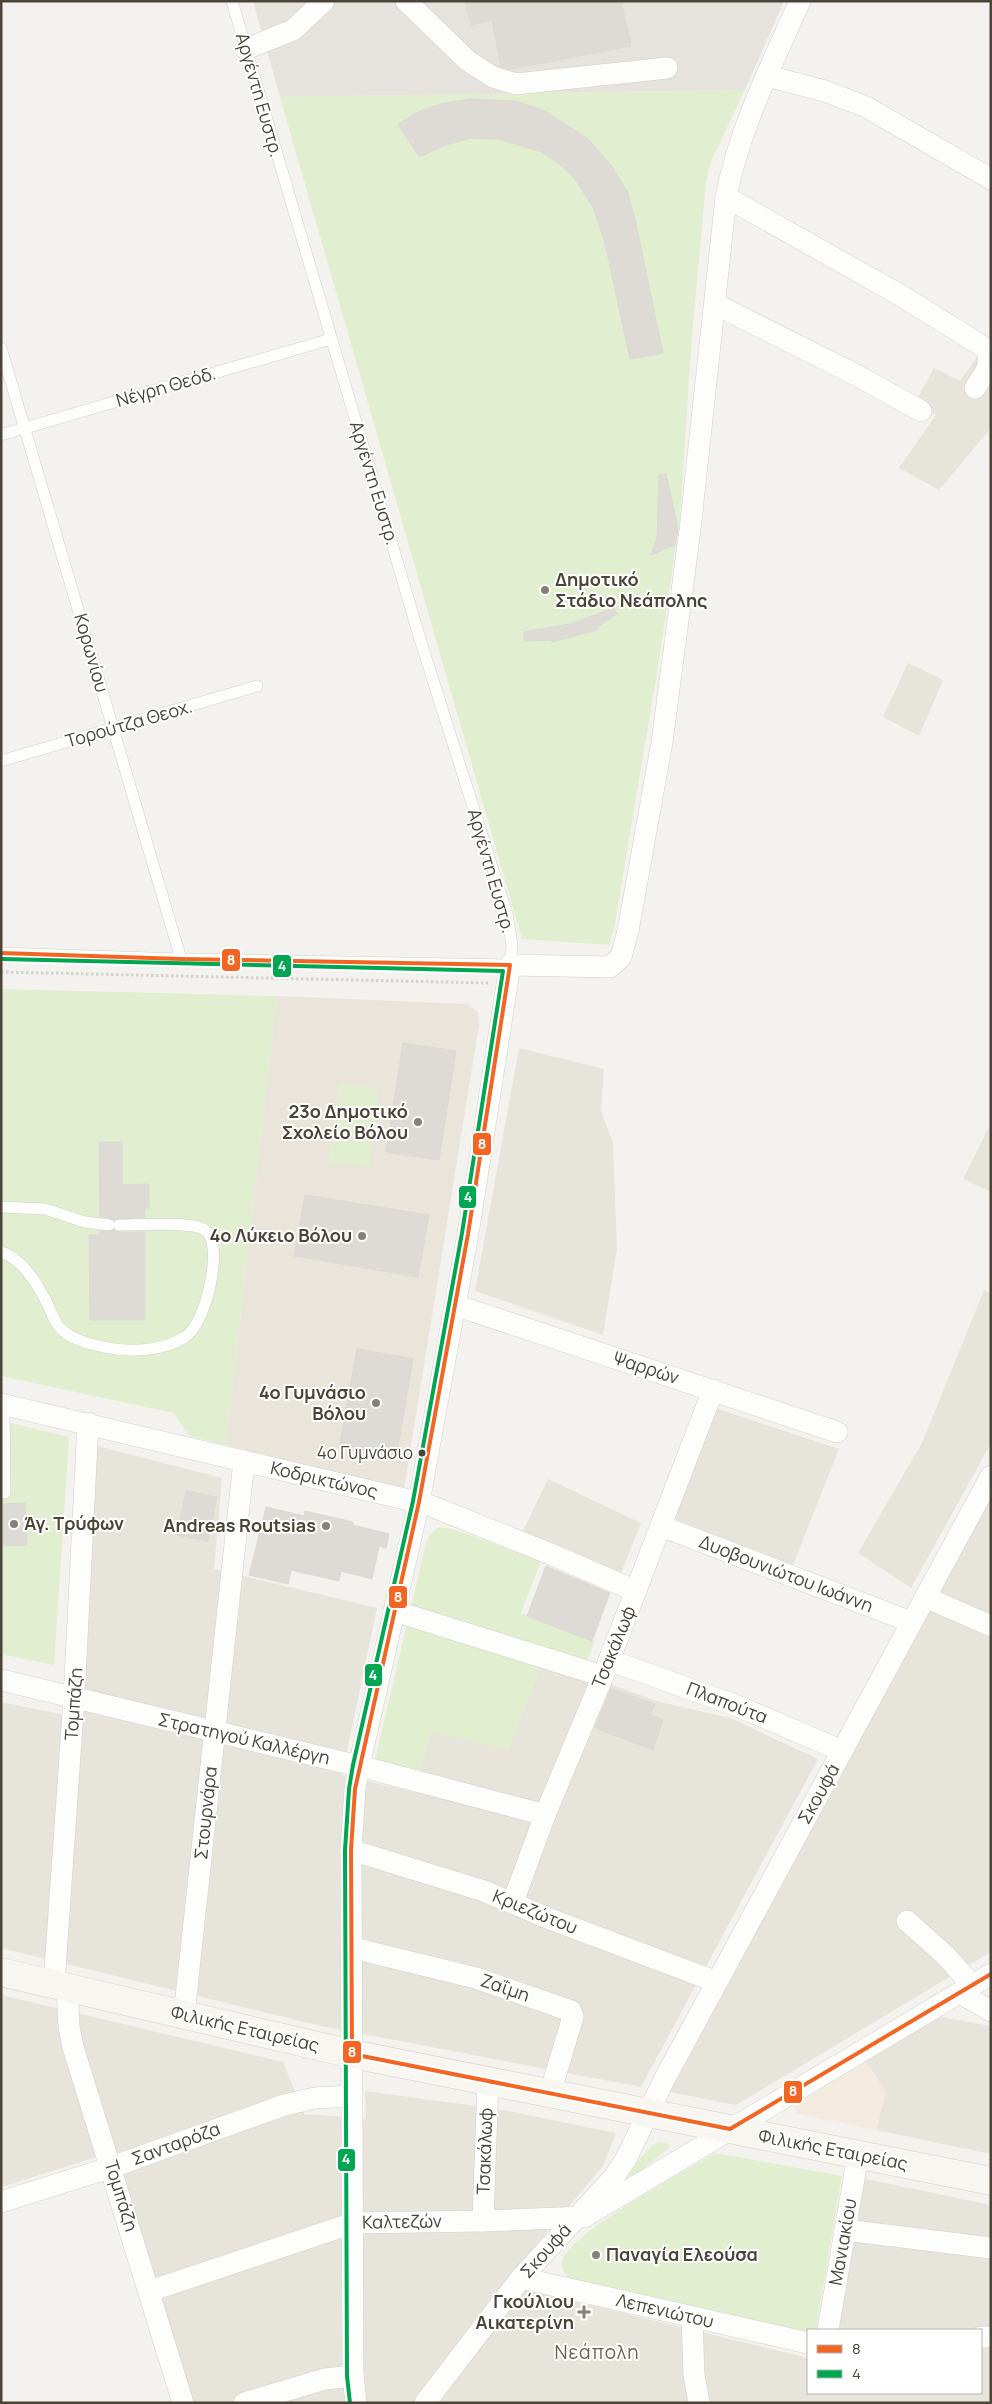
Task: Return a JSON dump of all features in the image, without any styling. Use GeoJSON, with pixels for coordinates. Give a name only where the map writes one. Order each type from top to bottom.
{"type":"FeatureCollection","features":[{"type":"Feature","properties":{"kind":"street"},"geometry":{"type":"LineString","coordinates":[[246,49],[293,30],[324,1]]}},
{"type":"Feature","properties":{"kind":"street"},"geometry":{"type":"LineString","coordinates":[[406,1],[468,61],[493,77],[516,84],[668,68]]}},
{"type":"Feature","properties":{"kind":"street"},"geometry":{"type":"LineString","coordinates":[[356,2403],[353,2376],[353,1948],[351,1850],[353,1805],[359,1766],[419,1502],[455,1305],[509,974],[610,967],[621,957],[628,931],[662,742],[690,530],[726,197],[732,168],[767,76],[800,1]]}},
{"type":"Feature","properties":{"kind":"street"},"geometry":{"type":"LineString","coordinates":[[767,76],[825,91],[866,107],[991,179]]}},
{"type":"Feature","properties":{"kind":"street"},"geometry":{"type":"LineString","coordinates":[[726,197],[900,295],[987,350],[991,360],[988,369],[975,388]]}},
{"type":"Feature","properties":{"kind":"street"},"geometry":{"type":"LineString","coordinates":[[715,304],[858,376],[920,411]]}},
{"type":"Feature","properties":{"kind":"street","name":"Ψαρρών"},"geometry":{"type":"LineString","coordinates":[[455,1305],[837,1432]]}},
{"type":"Feature","properties":{"kind":"street","name":"Τσακάλωφ"},"geometry":{"type":"LineString","coordinates":[[513,1902],[545,1815],[606,1668],[713,1390]]}},
{"type":"Feature","properties":{"kind":"street","name":"Κοδρικτώνος"},"geometry":{"type":"LineString","coordinates":[[2,1404],[419,1502],[553,1555],[636,1591]]}},
{"type":"Feature","properties":{"kind":"street","name":"Τομπάζη"},"geometry":{"type":"LineString","coordinates":[[88,1423],[61,1986],[73,2047],[112,2166],[183,2403]]}},
{"type":"Feature","properties":{"kind":"street","name":"Στουρνάρα"},"geometry":{"type":"LineString","coordinates":[[184,2015],[244,1461]]}},
{"type":"Feature","properties":{"kind":"street","name":"Σκουφά"},"geometry":{"type":"LineString","coordinates":[[425,2403],[521,2278],[619,2170],[647,2112],[991,1476]]}},
{"type":"Feature","properties":{"kind":"street","name":"Δυοβουνιώτου Ιωάννη"},"geometry":{"type":"LineString","coordinates":[[661,1526],[911,1622]]}},
{"type":"Feature","properties":{"kind":"street"},"geometry":{"type":"LineString","coordinates":[[925,1597],[991,1626]]}},
{"type":"Feature","properties":{"kind":"street","name":"Πλαπούτα"},"geometry":{"type":"LineString","coordinates":[[394,1611],[606,1668],[740,1707],[842,1751]]}},
{"type":"Feature","properties":{"kind":"street","name":"Στρατηγού Καλλέργη"},"geometry":{"type":"LineString","coordinates":[[1,1680],[215,1733],[359,1766],[545,1815]]}},
{"type":"Feature","properties":{"kind":"street","name":"Κριεζώτου"},"geometry":{"type":"LineString","coordinates":[[351,1850],[447,1878],[717,1982]]}},
{"type":"Feature","properties":{"kind":"street"},"geometry":{"type":"LineString","coordinates":[[907,1921],[945,1955],[966,1989],[991,2011]]}},
{"type":"Feature","properties":{"kind":"street","name":"Ζαΐμη"},"geometry":{"type":"LineString","coordinates":[[353,1948],[476,1978],[571,2010],[573,2017],[550,2093]]}},
{"type":"Feature","properties":{"kind":"street","name":"Φιλικής Εταιρείας"},"geometry":{"type":"LineString","coordinates":[[1,1972],[352,2054],[991,2181]]}},
{"type":"Feature","properties":{"kind":"street","name":"Σκουφά"},"geometry":{"type":"LineString","coordinates":[[575,2218],[584,2217],[598,2210],[991,1974]]}},
{"type":"Feature","properties":{"kind":"street","name":"Τσακάλωφ"},"geometry":{"type":"LineString","coordinates":[[482,2221],[488,2081]]}},
{"type":"Feature","properties":{"kind":"street","name":"Σανταρόζα"},"geometry":{"type":"LineString","coordinates":[[1,2202],[112,2166],[284,2105],[314,2098],[352,2096]]}},
{"type":"Feature","properties":{"kind":"street","name":"Μανιακίου"},"geometry":{"type":"LineString","coordinates":[[828,2329],[858,2155]]}},
{"type":"Feature","properties":{"kind":"street","name":"Καλτεζών"},"geometry":{"type":"LineString","coordinates":[[150,2291],[353,2223],[575,2218]]}},
{"type":"Feature","properties":{"kind":"street"},"geometry":{"type":"LineString","coordinates":[[845,2230],[991,2248]]}},
{"type":"Feature","properties":{"kind":"street","name":"Λεπενιώτου"},"geometry":{"type":"LineString","coordinates":[[521,2278],[807,2343]]}},
{"type":"Feature","properties":{"kind":"street"},"geometry":{"type":"LineString","coordinates":[[692,2317],[694,2375],[700,2403]]}},
{"type":"Feature","properties":{"kind":"street"},"geometry":{"type":"LineString","coordinates":[[244,2403],[326,2379],[353,2376]]}},
{"type":"Feature","properties":{"kind":"lane","name":"Αργέντη Ευστρ."},"geometry":{"type":"LineString","coordinates":[[232,1],[417,629],[507,914],[512,945],[509,974]]}},
{"type":"Feature","properties":{"kind":"lane","name":"Νέγρη Θεόδ."},"geometry":{"type":"LineString","coordinates":[[1,435],[331,339]]}},
{"type":"Feature","properties":{"kind":"lane","name":"Κορωνίου"},"geometry":{"type":"LineString","coordinates":[[1,348],[180,959]]}},
{"type":"Feature","properties":{"kind":"lane","name":"Τορούτζα Θεοχ."},"geometry":{"type":"LineString","coordinates":[[1,761],[257,686]]}},
{"type":"Feature","properties":{"kind":"lane"},"geometry":{"type":"LineString","coordinates":[[1,953],[509,974]]}},
{"type":"Feature","properties":{"kind":"lane"},"geometry":{"type":"LineString","coordinates":[[1,1207],[45,1208],[85,1222],[114,1225],[190,1226],[203,1228],[209,1233],[213,1250],[209,1293],[202,1318],[186,1337],[144,1350],[122,1350],[81,1341],[61,1328],[41,1293],[22,1266],[11,1256],[1,1252]]}},
{"type":"Feature","properties":{"kind":"lane"},"geometry":{"type":"LineString","coordinates":[[2,1404],[6,1493]]}},
{"type":"Feature","properties":{"kind":"path"},"geometry":{"type":"LineString","coordinates":[[1,972],[509,974]]}},
{"type":"Feature","properties":{"kind":"shaded area"},"geometry":{"type":"Polygon","coordinates":[[[253,1],[784,1],[745,90],[280,97],[253,1]]]}},
{"type":"Feature","properties":{"kind":"shaded area"},"geometry":{"type":"Polygon","coordinates":[[[991,337],[991,428],[939,490],[899,468],[936,415],[915,403],[934,368],[960,381],[991,337]]]}},
{"type":"Feature","properties":{"kind":"shaded area"},"geometry":{"type":"Polygon","coordinates":[[[908,663],[943,680],[919,736],[883,717],[908,663]]]}},
{"type":"Feature","properties":{"kind":"shaded area"},"geometry":{"type":"Polygon","coordinates":[[[277,996],[467,1004],[478,1012],[479,1025],[404,1489],[226,1445],[277,996]]]}},
{"type":"Feature","properties":{"kind":"shaded area"},"geometry":{"type":"Polygon","coordinates":[[[519,1048],[604,1069],[601,1111],[613,1143],[617,1249],[603,1335],[475,1291],[519,1048]]]}},
{"type":"Feature","properties":{"kind":"shaded area"},"geometry":{"type":"Polygon","coordinates":[[[988,1129],[991,1130],[991,1192],[963,1179],[988,1129]]]}},
{"type":"Feature","properties":{"kind":"shaded area"},"geometry":{"type":"Polygon","coordinates":[[[984,1290],[991,1293],[991,1443],[911,1588],[858,1553],[922,1443],[984,1290]]]}},
{"type":"Feature","properties":{"kind":"shaded area"},"geometry":{"type":"Polygon","coordinates":[[[715,1408],[839,1449],[793,1565],[672,1518],[715,1408]]]}},
{"type":"Feature","properties":{"kind":"shaded area"},"geometry":{"type":"Polygon","coordinates":[[[97,1446],[222,1478],[214,1569],[377,1608],[342,1775],[413,1792],[432,1731],[543,1664],[608,1683],[656,1701],[730,1718],[818,1759],[641,2087],[321,2026],[1,1948],[1,1702],[79,1718],[97,1446]]]}},
{"type":"Feature","properties":{"kind":"shaded area"},"geometry":{"type":"Polygon","coordinates":[[[548,1479],[641,1523],[619,1578],[521,1535],[548,1479]]]}},
{"type":"Feature","properties":{"kind":"shaded area"},"geometry":{"type":"Polygon","coordinates":[[[991,1496],[991,1952],[736,2105],[670,2092],[991,1496]]]}},
{"type":"Feature","properties":{"kind":"shaded area"},"geometry":{"type":"Polygon","coordinates":[[[1,1995],[283,2062],[304,2114],[366,2119],[365,2091],[498,2109],[616,2133],[603,2166],[503,2284],[807,2358],[807,2394],[982,2394],[982,2329],[836,2329],[861,2178],[991,2205],[991,2403],[190,2403],[113,2152],[1,2187],[1,1995]]]}},
{"type":"Feature","properties":{"kind":"shaded area"},"geometry":{"type":"Polygon","coordinates":[[[937,2016],[991,2026],[991,2154],[876,2130],[886,2092],[865,2060],[937,2016]]]}},
{"type":"Feature","properties":{"kind":"shaded area"},"geometry":{"type":"Polygon","coordinates":[[[865,2060],[886,2092],[876,2130],[797,2114],[794,2105],[865,2060]]]}},
{"type":"Feature","properties":{"kind":"green space","name":"Δημοτικό Στάδιο Νεάπολης"},"geometry":{"type":"Polygon","coordinates":[[[745,90],[711,161],[706,183],[692,335],[680,518],[659,661],[614,929],[609,945],[522,939],[280,97],[745,90]]]}},
{"type":"Feature","properties":{"kind":"green space"},"geometry":{"type":"Polygon","coordinates":[[[1,989],[277,996],[226,1445],[189,1436],[174,1413],[1,1376],[1,989]]]}},
{"type":"Feature","properties":{"kind":"green space"},"geometry":{"type":"Polygon","coordinates":[[[339,1083],[379,1089],[369,1167],[329,1162],[339,1083]]]}},
{"type":"Feature","properties":{"kind":"green space"},"geometry":{"type":"Polygon","coordinates":[[[1,1421],[69,1437],[54,1665],[1,1654],[1,1421]]]}},
{"type":"Feature","properties":{"kind":"green space"},"geometry":{"type":"Polygon","coordinates":[[[439,1527],[456,1530],[541,1561],[521,1613],[595,1641],[587,1662],[548,1651],[508,1750],[432,1732],[420,1770],[375,1760],[426,1543],[430,1534],[439,1527]]]}},
{"type":"Feature","properties":{"kind":"green space"},"geometry":{"type":"Polygon","coordinates":[[[659,2142],[667,2143],[670,2147],[643,2169],[626,2179],[625,2174],[653,2145],[659,2142]]]}},
{"type":"Feature","properties":{"kind":"green space"},"geometry":{"type":"Polygon","coordinates":[[[715,2153],[842,2176],[816,2329],[807,2329],[807,2332],[567,2277],[562,2261],[571,2247],[608,2218],[715,2153]]]}},
{"type":"Feature","properties":{"kind":"building"},"geometry":{"type":"Polygon","coordinates":[[[465,1],[621,1],[631,46],[510,69],[501,67],[492,20],[471,25],[465,1]]]}},
{"type":"Feature","properties":{"kind":"building"},"geometry":{"type":"Polygon","coordinates":[[[471,99],[516,101],[543,110],[587,138],[611,165],[627,191],[635,219],[663,353],[630,359],[605,243],[594,209],[573,176],[542,152],[498,139],[471,138],[446,145],[419,157],[398,124],[420,111],[444,103],[471,99]]]}},
{"type":"Feature","properties":{"kind":"building"},"geometry":{"type":"Polygon","coordinates":[[[666,474],[678,528],[675,545],[651,555],[657,538],[659,475],[666,474]]]}},
{"type":"Feature","properties":{"kind":"building"},"geometry":{"type":"Polygon","coordinates":[[[614,608],[617,614],[597,627],[597,630],[552,642],[551,640],[524,641],[524,632],[570,624],[614,608]]]}},
{"type":"Feature","properties":{"kind":"building","name":"23ο Δημοτικό Σχολείο Βόλου"},"geometry":{"type":"Polygon","coordinates":[[[403,1043],[456,1051],[439,1160],[386,1152],[403,1043]]]}},
{"type":"Feature","properties":{"kind":"building"},"geometry":{"type":"Polygon","coordinates":[[[99,1142],[122,1142],[122,1185],[149,1184],[149,1208],[145,1208],[145,1217],[114,1220],[100,1216],[99,1142]]]}},
{"type":"Feature","properties":{"kind":"building","name":"4ο Λύκειο Βόλου"},"geometry":{"type":"Polygon","coordinates":[[[305,1195],[429,1215],[418,1277],[294,1256],[305,1195]]]}},
{"type":"Feature","properties":{"kind":"building"},"geometry":{"type":"Polygon","coordinates":[[[114,1230],[119,1232],[145,1232],[145,1320],[90,1320],[89,1235],[100,1235],[100,1231],[114,1230]]]}},
{"type":"Feature","properties":{"kind":"building","name":"4ο Γυμνάσιο Βόλου"},"geometry":{"type":"Polygon","coordinates":[[[357,1349],[413,1359],[396,1458],[339,1448],[357,1349]]]}},
{"type":"Feature","properties":{"kind":"building"},"geometry":{"type":"Polygon","coordinates":[[[186,1491],[217,1497],[208,1541],[177,1535],[186,1491]]]}},
{"type":"Feature","properties":{"kind":"building","name":"Άγ. Τρύφων"},"geometry":{"type":"Polygon","coordinates":[[[25,1503],[27,1545],[1,1546],[1,1504],[25,1503]]]}},
{"type":"Feature","properties":{"kind":"building"},"geometry":{"type":"Polygon","coordinates":[[[266,1507],[304,1516],[305,1511],[353,1522],[353,1525],[389,1534],[386,1548],[379,1546],[372,1579],[341,1571],[339,1581],[291,1570],[288,1584],[249,1575],[266,1507]]]}},
{"type":"Feature","properties":{"kind":"building"},"geometry":{"type":"Polygon","coordinates":[[[546,1566],[610,1593],[592,1641],[527,1616],[546,1566]]]}},
{"type":"Feature","properties":{"kind":"building"},"geometry":{"type":"Polygon","coordinates":[[[611,1689],[655,1704],[650,1715],[663,1720],[653,1750],[595,1728],[611,1689]]]}},
{"type":"Feature","properties":{"kind":"transit line","name":"8"},"geometry":{"type":"LineString","coordinates":[[1,953],[181,959],[510,965],[468,1234],[419,1502],[355,1789],[351,1850],[352,2054],[730,2129],[991,1974]]}},
{"type":"Feature","properties":{"kind":"transit line","name":"4"},"geometry":{"type":"LineString","coordinates":[[1,959],[503,971],[462,1233],[413,1501],[349,1789],[345,1850],[347,2376],[350,2403]]}},
{"type":"Feature","properties":{"kind":"place","name":"Δημοτικό Στάδιο Νεάπολης"},"geometry":{"type":"Point","coordinates":[545,590]}},
{"type":"Feature","properties":{"kind":"place","name":"23ο Δημοτικό Σχολείο Βόλου"},"geometry":{"type":"Point","coordinates":[418,1122]}},
{"type":"Feature","properties":{"kind":"place","name":"4ο Λύκειο Βόλου"},"geometry":{"type":"Point","coordinates":[362,1236]}},
{"type":"Feature","properties":{"kind":"place","name":"4ο Γυμνάσιο Βόλου"},"geometry":{"type":"Point","coordinates":[376,1403]}},
{"type":"Feature","properties":{"kind":"place","name":"4ο Γυμνάσιο"},"geometry":{"type":"Point","coordinates":[422,1453]}},
{"type":"Feature","properties":{"kind":"place","name":"Άγ. Τρύφων"},"geometry":{"type":"Point","coordinates":[14,1524]}},
{"type":"Feature","properties":{"kind":"place","name":"Andreas Routsias"},"geometry":{"type":"Point","coordinates":[326,1526]}},
{"type":"Feature","properties":{"kind":"place","name":"Παναγία Ελεούσα"},"geometry":{"type":"Point","coordinates":[596,2255]}},
{"type":"Feature","properties":{"kind":"place","name":"Γκούλιου Αικατερίνη"},"geometry":{"type":"Point","coordinates":[584,2312]}},
{"type":"Feature","properties":{"kind":"district","name":"Νεάπολη"},"geometry":{"type":"Point","coordinates":[597,2352]}}]}
